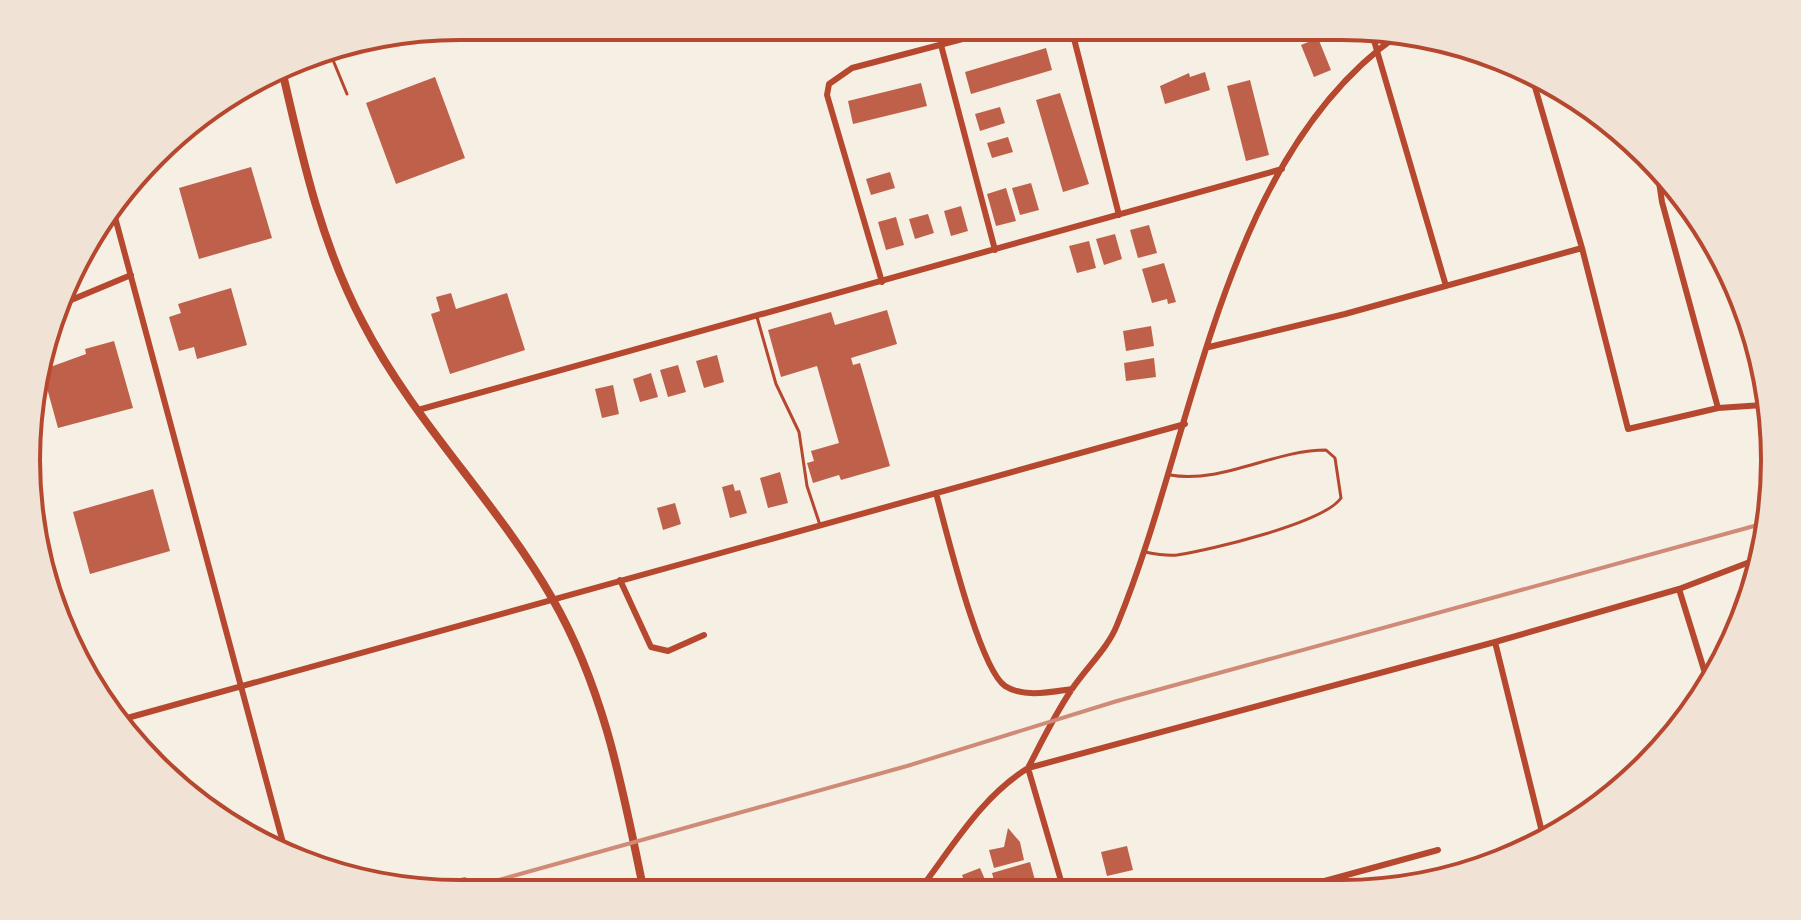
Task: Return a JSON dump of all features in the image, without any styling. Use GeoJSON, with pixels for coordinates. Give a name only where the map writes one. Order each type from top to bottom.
{"type":"FeatureCollection","features":[{"type":"Feature","properties":{"kind":"main road"},"geometry":{"type":"LineString","coordinates":[[284,79],[305,166],[339,273],[364,326],[418,410],[553,599],[604,712],[641,880]]}},
{"type":"Feature","properties":{"kind":"street"},"geometry":{"type":"LineString","coordinates":[[882,282],[827,95],[829,84],[852,68],[960,40]]}},
{"type":"Feature","properties":{"kind":"street"},"geometry":{"type":"LineString","coordinates":[[1074,40],[1119,215]]}},
{"type":"Feature","properties":{"kind":"street"},"geometry":{"type":"LineString","coordinates":[[1374,42],[1446,286]]}},
{"type":"Feature","properties":{"kind":"street"},"geometry":{"type":"LineString","coordinates":[[1061,880],[1028,768],[1072,689],[1115,629],[1145,552],[1244,243],[1282,169],[1333,93],[1387,43]]}},
{"type":"Feature","properties":{"kind":"street"},"geometry":{"type":"LineString","coordinates":[[941,45],[995,250]]}},
{"type":"Feature","properties":{"kind":"street"},"geometry":{"type":"LineString","coordinates":[[1535,87],[1582,248],[1628,429],[1718,408],[1757,405]]}},
{"type":"Feature","properties":{"kind":"street"},"geometry":{"type":"LineString","coordinates":[[418,410],[1282,169]]}},
{"type":"Feature","properties":{"kind":"street"},"geometry":{"type":"LineString","coordinates":[[1666,194],[1718,408]]}},
{"type":"Feature","properties":{"kind":"street"},"geometry":{"type":"LineString","coordinates":[[116,220],[282,841]]}},
{"type":"Feature","properties":{"kind":"street"},"geometry":{"type":"LineString","coordinates":[[1209,347],[1582,248]]}},
{"type":"Feature","properties":{"kind":"street"},"geometry":{"type":"LineString","coordinates":[[72,300],[131,275]]}},
{"type":"Feature","properties":{"kind":"street"},"geometry":{"type":"LineString","coordinates":[[128,718],[1185,424]]}},
{"type":"Feature","properties":{"kind":"street"},"geometry":{"type":"LineString","coordinates":[[936,493],[974,622],[1001,684],[1014,691],[1072,689]]}},
{"type":"Feature","properties":{"kind":"street"},"geometry":{"type":"LineString","coordinates":[[929,880],[967,825],[1008,780],[1028,768],[1495,642],[1679,589],[1748,563]]}},
{"type":"Feature","properties":{"kind":"street"},"geometry":{"type":"LineString","coordinates":[[620,580],[651,647],[668,651],[704,635]]}},
{"type":"Feature","properties":{"kind":"street"},"geometry":{"type":"LineString","coordinates":[[1679,589],[1704,671]]}},
{"type":"Feature","properties":{"kind":"street"},"geometry":{"type":"LineString","coordinates":[[1495,642],[1541,829]]}},
{"type":"Feature","properties":{"kind":"street"},"geometry":{"type":"LineString","coordinates":[[1328,880],[1438,850]]}},
{"type":"Feature","properties":{"kind":"lane"},"geometry":{"type":"LineString","coordinates":[[333,60],[347,94]]}},
{"type":"Feature","properties":{"kind":"lane"},"geometry":{"type":"LineString","coordinates":[[757,317],[776,384],[799,432],[807,486],[820,525]]}},
{"type":"Feature","properties":{"kind":"lane"},"geometry":{"type":"LineString","coordinates":[[1145,552],[1174,556],[1290,526],[1335,507],[1341,498],[1335,458],[1326,450],[1297,450],[1208,474],[1169,475]]}},
{"type":"Feature","properties":{"kind":"building"},"geometry":{"type":"Polygon","coordinates":[[[1319,40],[1331,70],[1314,77],[1301,45],[1319,40]]]}},
{"type":"Feature","properties":{"kind":"building"},"geometry":{"type":"Polygon","coordinates":[[[1046,48],[1052,70],[971,94],[965,72],[1046,48]]]}},
{"type":"Feature","properties":{"kind":"building"},"geometry":{"type":"Polygon","coordinates":[[[1205,72],[1210,90],[1165,104],[1160,86],[1189,73],[1190,77],[1205,72]]]}},
{"type":"Feature","properties":{"kind":"building"},"geometry":{"type":"Polygon","coordinates":[[[435,77],[465,158],[396,184],[366,103],[435,77]]]}},
{"type":"Feature","properties":{"kind":"building"},"geometry":{"type":"Polygon","coordinates":[[[1250,80],[1269,155],[1246,161],[1227,86],[1250,80]]]}},
{"type":"Feature","properties":{"kind":"building"},"geometry":{"type":"Polygon","coordinates":[[[921,83],[927,106],[853,124],[848,101],[921,83]]]}},
{"type":"Feature","properties":{"kind":"building"},"geometry":{"type":"Polygon","coordinates":[[[1060,93],[1089,184],[1063,192],[1036,100],[1060,93]]]}},
{"type":"Feature","properties":{"kind":"building"},"geometry":{"type":"Polygon","coordinates":[[[1000,107],[1005,123],[980,131],[975,114],[1000,107]]]}},
{"type":"Feature","properties":{"kind":"building"},"geometry":{"type":"Polygon","coordinates":[[[1008,137],[1013,152],[992,158],[987,143],[1008,137]]]}},
{"type":"Feature","properties":{"kind":"building"},"geometry":{"type":"Polygon","coordinates":[[[251,167],[272,238],[199,259],[179,188],[251,167]]]}},
{"type":"Feature","properties":{"kind":"building"},"geometry":{"type":"Polygon","coordinates":[[[890,172],[895,188],[871,195],[866,179],[890,172]]]}},
{"type":"Feature","properties":{"kind":"building"},"geometry":{"type":"Polygon","coordinates":[[[1031,183],[1039,210],[1020,215],[1012,188],[1031,183]]]}},
{"type":"Feature","properties":{"kind":"building"},"geometry":{"type":"Polygon","coordinates":[[[1006,188],[1016,221],[996,226],[987,194],[1006,188]]]}},
{"type":"Feature","properties":{"kind":"building"},"geometry":{"type":"Polygon","coordinates":[[[961,206],[968,231],[951,236],[944,211],[961,206]]]}},
{"type":"Feature","properties":{"kind":"building"},"geometry":{"type":"Polygon","coordinates":[[[928,214],[934,233],[915,239],[909,219],[928,214]]]}},
{"type":"Feature","properties":{"kind":"building"},"geometry":{"type":"Polygon","coordinates":[[[896,217],[904,245],[886,250],[878,222],[896,217]]]}},
{"type":"Feature","properties":{"kind":"building"},"geometry":{"type":"Polygon","coordinates":[[[1149,225],[1157,253],[1138,258],[1130,230],[1149,225]]]}},
{"type":"Feature","properties":{"kind":"building"},"geometry":{"type":"Polygon","coordinates":[[[1115,234],[1122,259],[1104,265],[1096,239],[1115,234]]]}},
{"type":"Feature","properties":{"kind":"building"},"geometry":{"type":"Polygon","coordinates":[[[1089,241],[1096,268],[1077,273],[1069,246],[1089,241]]]}},
{"type":"Feature","properties":{"kind":"building"},"geometry":{"type":"Polygon","coordinates":[[[1164,263],[1176,302],[1168,304],[1167,299],[1152,303],[1142,269],[1164,263]]]}},
{"type":"Feature","properties":{"kind":"building"},"geometry":{"type":"Polygon","coordinates":[[[231,288],[247,345],[197,359],[194,347],[179,351],[169,317],[181,313],[178,304],[231,288]]]}},
{"type":"Feature","properties":{"kind":"building"},"geometry":{"type":"Polygon","coordinates":[[[451,293],[456,309],[507,293],[525,350],[450,374],[431,314],[440,311],[436,297],[451,293]]]}},
{"type":"Feature","properties":{"kind":"building"},"geometry":{"type":"Polygon","coordinates":[[[887,310],[897,344],[851,358],[853,365],[860,363],[890,466],[841,480],[839,475],[813,483],[807,463],[814,461],[811,451],[839,443],[817,366],[781,377],[768,330],[831,312],[835,325],[887,310]]]}},
{"type":"Feature","properties":{"kind":"building"},"geometry":{"type":"Polygon","coordinates":[[[1151,326],[1154,346],[1126,351],[1123,331],[1151,326]]]}},
{"type":"Feature","properties":{"kind":"building"},"geometry":{"type":"Polygon","coordinates":[[[114,341],[133,408],[58,428],[47,387],[50,367],[86,354],[85,349],[114,341]]]}},
{"type":"Feature","properties":{"kind":"building"},"geometry":{"type":"Polygon","coordinates":[[[717,355],[724,382],[704,388],[696,361],[717,355]]]}},
{"type":"Feature","properties":{"kind":"building"},"geometry":{"type":"Polygon","coordinates":[[[1154,358],[1156,377],[1126,381],[1124,363],[1154,358]]]}},
{"type":"Feature","properties":{"kind":"building"},"geometry":{"type":"Polygon","coordinates":[[[678,365],[686,392],[668,397],[660,370],[678,365]]]}},
{"type":"Feature","properties":{"kind":"building"},"geometry":{"type":"Polygon","coordinates":[[[651,373],[658,397],[640,402],[633,379],[651,373]]]}},
{"type":"Feature","properties":{"kind":"building"},"geometry":{"type":"Polygon","coordinates":[[[613,385],[619,414],[602,418],[595,389],[613,385]]]}},
{"type":"Feature","properties":{"kind":"building"},"geometry":{"type":"Polygon","coordinates":[[[780,472],[788,503],[768,508],[760,478],[780,472]]]}},
{"type":"Feature","properties":{"kind":"building"},"geometry":{"type":"Polygon","coordinates":[[[733,484],[735,491],[740,490],[747,513],[730,518],[722,487],[733,484]]]}},
{"type":"Feature","properties":{"kind":"building"},"geometry":{"type":"Polygon","coordinates":[[[153,489],[170,551],[90,574],[73,512],[153,489]]]}},
{"type":"Feature","properties":{"kind":"building"},"geometry":{"type":"Polygon","coordinates":[[[675,503],[681,524],[663,530],[657,508],[675,503]]]}},
{"type":"Feature","properties":{"kind":"building"},"geometry":{"type":"Polygon","coordinates":[[[1008,828],[1020,842],[1024,860],[994,868],[989,850],[1004,847],[1008,828]]]}},
{"type":"Feature","properties":{"kind":"building"},"geometry":{"type":"Polygon","coordinates":[[[1127,846],[1133,870],[1107,876],[1101,852],[1127,846]]]}},
{"type":"Feature","properties":{"kind":"building"},"geometry":{"type":"Polygon","coordinates":[[[1030,862],[1035,880],[994,880],[992,873],[1030,862]]]}},
{"type":"Feature","properties":{"kind":"building"},"geometry":{"type":"Polygon","coordinates":[[[980,868],[985,880],[964,880],[962,875],[980,868]]]}},
{"type":"Feature","properties":{"kind":"railway"},"geometry":{"type":"LineString","coordinates":[[499,880],[907,766],[1117,701],[1755,526]]}},
{"type":"Feature","properties":{"kind":"railway"},"geometry":{"type":"LineString","coordinates":[[461,880],[465,879]]}}]}
